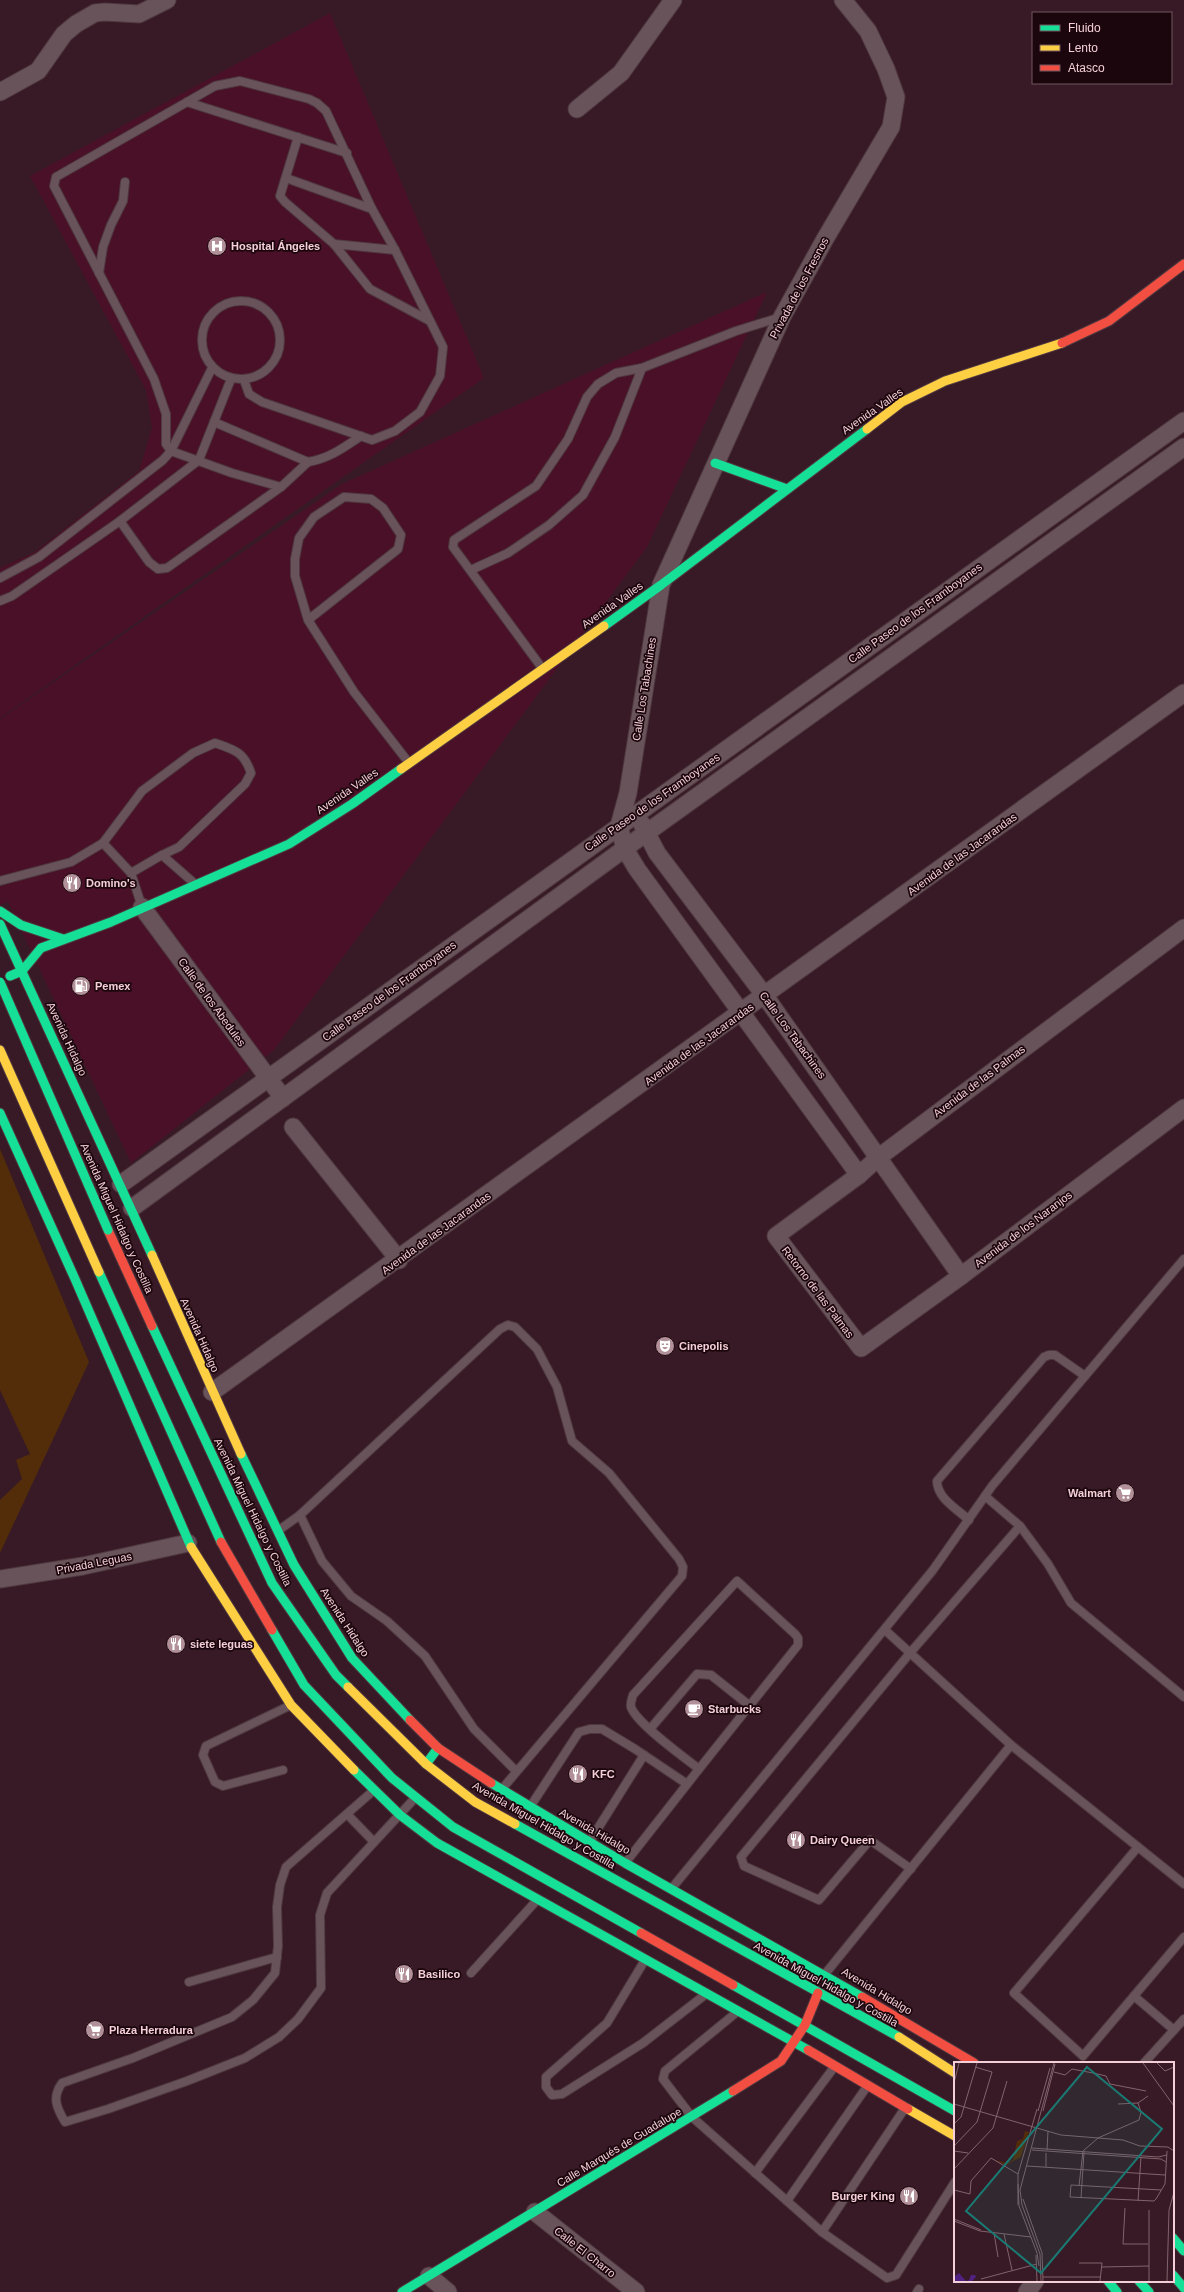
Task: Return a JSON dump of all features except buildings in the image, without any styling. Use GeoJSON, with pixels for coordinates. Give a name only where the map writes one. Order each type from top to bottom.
{"type":"FeatureCollection","features":[{"type":"Feature","properties":{"kind":"main road","name":"Avenida Valles"},"geometry":{"type":"LineString","coordinates":[[22,970],[41,948],[111,922],[142,907],[289,844],[409,763],[661,585],[902,402],[945,381],[1069,341],[1109,321],[1184,264]]}},
{"type":"Feature","properties":{"kind":"main road"},"geometry":{"type":"LineString","coordinates":[[715,463],[787,489]]}},
{"type":"Feature","properties":{"kind":"main road"},"geometry":{"type":"LineString","coordinates":[[0,910],[5,916],[29,929],[63,939]]}},
{"type":"Feature","properties":{"kind":"main road","name":"Avenida Hidalgo"},"geometry":{"type":"LineString","coordinates":[[0,924],[4,944],[22,970],[132,1208],[212,1392],[294,1565],[352,1658],[438,1748],[502,1790],[625,1863],[825,1975],[972,2062]]}},
{"type":"Feature","properties":{"kind":"main road"},"geometry":{"type":"LineString","coordinates":[[4,944],[41,948]]}},
{"type":"Feature","properties":{"kind":"main road"},"geometry":{"type":"LineString","coordinates":[[0,981],[22,970]]}},
{"type":"Feature","properties":{"kind":"main road","name":"Avenida Miguel Hidalgo y Costilla"},"geometry":{"type":"LineString","coordinates":[[0,981],[108,1230],[272,1583],[336,1675],[426,1764],[475,1802],[913,2045],[954,2072]]}},
{"type":"Feature","properties":{"kind":"main road"},"geometry":{"type":"LineString","coordinates":[[0,1008],[20,999],[35,998]]}},
{"type":"Feature","properties":{"kind":"main road"},"geometry":{"type":"LineString","coordinates":[[0,1050],[215,1532],[304,1685],[392,1778],[453,1827],[805,2025],[954,2111]]}},
{"type":"Feature","properties":{"kind":"main road"},"geometry":{"type":"LineString","coordinates":[[0,1113],[78,1286],[188,1543],[291,1705],[374,1791],[400,1815],[437,1843],[794,2042],[954,2135]]}},
{"type":"Feature","properties":{"kind":"main road"},"geometry":{"type":"LineString","coordinates":[[426,1764],[438,1748]]}},
{"type":"Feature","properties":{"kind":"main road","name":"Calle Marqués de Guadalupe"},"geometry":{"type":"LineString","coordinates":[[402,2292],[692,2117],[781,2060],[805,2025],[818,1993]]}},
{"type":"Feature","properties":{"kind":"main road"},"geometry":{"type":"LineString","coordinates":[[1174,2239],[1184,2251]]}},
{"type":"Feature","properties":{"kind":"main road"},"geometry":{"type":"LineString","coordinates":[[1174,2276],[1184,2288]]}},
{"type":"Feature","properties":{"kind":"main road"},"geometry":{"type":"LineString","coordinates":[[1109,2282],[1117,2292]]}},
{"type":"Feature","properties":{"kind":"main road"},"geometry":{"type":"LineString","coordinates":[[1140,2282],[1149,2292]]}},
{"type":"Feature","properties":{"kind":"street"},"geometry":{"type":"LineString","coordinates":[[0,92],[38,71],[64,34],[76,24],[95,14],[105,12],[139,14],[167,0]]}},
{"type":"Feature","properties":{"kind":"street"},"geometry":{"type":"LineString","coordinates":[[576,109],[622,73],[673,0]]}},
{"type":"Feature","properties":{"kind":"street","name":"Privada de los Fresnos"},"geometry":{"type":"LineString","coordinates":[[661,585],[782,317],[825,239],[891,127],[896,98],[886,69],[868,30],[843,0]]}},
{"type":"Feature","properties":{"kind":"street","name":"Calle Paseo de los Framboyanes"},"geometry":{"type":"LineString","coordinates":[[121,1184],[1184,421]]}},
{"type":"Feature","properties":{"kind":"street","name":"Calle Paseo de los Framboyanes"},"geometry":{"type":"LineString","coordinates":[[132,1208],[625,849],[1184,447]]}},
{"type":"Feature","properties":{"kind":"street","name":"Calle Los Tabachines"},"geometry":{"type":"LineString","coordinates":[[661,585],[628,793],[619,826],[625,849],[637,869],[859,1175]]}},
{"type":"Feature","properties":{"kind":"street","name":"Avenida de las Jacarandas"},"geometry":{"type":"LineString","coordinates":[[212,1392],[399,1260],[1184,693]]}},
{"type":"Feature","properties":{"kind":"street","name":"Calle Los Tabachines"},"geometry":{"type":"LineString","coordinates":[[628,793],[646,834],[657,853],[765,996],[961,1276]]}},
{"type":"Feature","properties":{"kind":"street","name":"Calle de los Abedules"},"geometry":{"type":"LineString","coordinates":[[142,907],[283,1098]]}},
{"type":"Feature","properties":{"kind":"street","name":"Avenida de las Palmas"},"geometry":{"type":"LineString","coordinates":[[776,1236],[859,1175],[879,1157],[1184,928]]}},
{"type":"Feature","properties":{"kind":"street","name":"Avenida de los Naranjos"},"geometry":{"type":"LineString","coordinates":[[861,1348],[961,1276],[1184,1108]]}},
{"type":"Feature","properties":{"kind":"street"},"geometry":{"type":"LineString","coordinates":[[293,1127],[399,1260]]}},
{"type":"Feature","properties":{"kind":"street"},"geometry":{"type":"LineString","coordinates":[[178,1143],[195,1162]]}},
{"type":"Feature","properties":{"kind":"street","name":"Retorno de las Palmas"},"geometry":{"type":"LineString","coordinates":[[776,1236],[861,1348]]}},
{"type":"Feature","properties":{"kind":"street","name":"Privada Leguas"},"geometry":{"type":"LineString","coordinates":[[0,1579],[83,1566],[188,1543]]}},
{"type":"Feature","properties":{"kind":"street","name":"Calle El Charro"},"geometry":{"type":"LineString","coordinates":[[535,2212],[636,2292]]}},
{"type":"Feature","properties":{"kind":"street"},"geometry":{"type":"LineString","coordinates":[[429,2276],[448,2292]]}},
{"type":"Feature","properties":{"kind":"street"},"geometry":{"type":"LineString","coordinates":[[1027,2292],[1034,2282]]}},
{"type":"Feature","properties":{"kind":"lane"},"geometry":{"type":"LineString","coordinates":[[244,380],[249,394],[262,402],[372,440],[395,431],[420,412],[440,376],[443,347],[395,250],[372,209],[347,152],[326,111],[317,103],[309,99],[240,81],[215,86],[56,177],[54,186],[154,379],[166,414],[166,444],[170,451],[199,460],[232,473],[281,487]]}},
{"type":"Feature","properties":{"kind":"lane"},"geometry":{"type":"LineString","coordinates":[[187,102],[347,152]]}},
{"type":"Feature","properties":{"kind":"lane"},"geometry":{"type":"LineString","coordinates":[[298,137],[280,196],[334,244],[370,289],[430,321]]}},
{"type":"Feature","properties":{"kind":"lane"},"geometry":{"type":"LineString","coordinates":[[286,178],[372,209]]}},
{"type":"Feature","properties":{"kind":"lane"},"geometry":{"type":"LineString","coordinates":[[99,273],[103,247],[111,225],[123,201],[125,182]]}},
{"type":"Feature","properties":{"kind":"lane"},"geometry":{"type":"LineString","coordinates":[[334,244],[395,250]]}},
{"type":"Feature","properties":{"kind":"lane"},"geometry":{"type":"LineString","coordinates":[[242,300],[254,303],[266,309],[275,319],[280,332],[280,345],[276,358],[268,369],[257,376],[244,380],[231,379],[220,375],[212,368],[204,356],[201,344],[202,330],[207,318],[216,308],[228,302],[242,300]]}},
{"type":"Feature","properties":{"kind":"lane"},"geometry":{"type":"LineString","coordinates":[[542,669],[471,570],[457,555],[453,547],[454,540],[536,486],[568,439],[587,397],[598,384],[616,373],[642,368],[736,331],[782,317]]}},
{"type":"Feature","properties":{"kind":"lane"},"geometry":{"type":"LineString","coordinates":[[0,578],[39,557],[163,460],[170,451],[212,368]]}},
{"type":"Feature","properties":{"kind":"lane"},"geometry":{"type":"LineString","coordinates":[[471,570],[508,553],[549,525],[583,495],[615,437],[642,368]]}},
{"type":"Feature","properties":{"kind":"lane"},"geometry":{"type":"LineString","coordinates":[[0,601],[12,596],[120,521],[199,460],[231,379]]}},
{"type":"Feature","properties":{"kind":"lane"},"geometry":{"type":"LineString","coordinates":[[214,422],[308,462]]}},
{"type":"Feature","properties":{"kind":"lane"},"geometry":{"type":"LineString","coordinates":[[120,521],[149,562],[158,569],[167,568],[281,487],[308,462],[323,459],[335,454],[361,436]]}},
{"type":"Feature","properties":{"kind":"lane"},"geometry":{"type":"LineString","coordinates":[[308,620],[398,549],[401,535],[383,508],[371,498],[344,497],[314,517],[299,538],[294,559],[295,576],[308,620],[354,692],[409,763]]}},
{"type":"Feature","properties":{"kind":"lane"},"geometry":{"type":"LineString","coordinates":[[0,881],[71,862],[103,843],[142,791],[193,753],[215,743],[232,749],[246,759],[251,773],[245,784],[178,847],[131,873]]}},
{"type":"Feature","properties":{"kind":"lane"},"geometry":{"type":"LineString","coordinates":[[103,843],[131,873],[142,907]]}},
{"type":"Feature","properties":{"kind":"lane"},"geometry":{"type":"LineString","coordinates":[[162,855],[196,885]]}},
{"type":"Feature","properties":{"kind":"lane"},"geometry":{"type":"LineString","coordinates":[[671,1889],[933,1570],[985,1496],[1184,1259]]}},
{"type":"Feature","properties":{"kind":"lane"},"geometry":{"type":"LineString","coordinates":[[278,1531],[300,1515],[500,1329],[508,1325],[515,1327],[537,1349],[556,1387],[572,1441],[609,1474],[679,1559],[683,1567],[682,1576],[516,1771],[502,1790]]}},
{"type":"Feature","properties":{"kind":"lane"},"geometry":{"type":"LineString","coordinates":[[969,1520],[941,1495],[937,1489],[937,1481],[1048,1354],[1054,1355],[1085,1376]]}},
{"type":"Feature","properties":{"kind":"lane"},"geometry":{"type":"LineString","coordinates":[[985,1496],[1020,1526],[1048,1564],[1071,1603],[1184,1697]]}},
{"type":"Feature","properties":{"kind":"lane"},"geometry":{"type":"LineString","coordinates":[[300,1515],[322,1561],[351,1596],[387,1622],[425,1656],[474,1729],[516,1771]]}},
{"type":"Feature","properties":{"kind":"lane"},"geometry":{"type":"LineString","coordinates":[[911,1869],[870,1840],[819,1900],[744,1866],[741,1857],[910,1653],[1020,1526]]}},
{"type":"Feature","properties":{"kind":"lane"},"geometry":{"type":"LineString","coordinates":[[625,1863],[798,1645],[798,1638],[737,1581],[632,1695],[631,1705],[634,1712],[650,1729],[699,1768]]}},
{"type":"Feature","properties":{"kind":"lane"},"geometry":{"type":"LineString","coordinates":[[885,1630],[1011,1745],[1184,1884]]}},
{"type":"Feature","properties":{"kind":"lane"},"geometry":{"type":"LineString","coordinates":[[650,1729],[697,1674],[711,1675],[750,1706]]}},
{"type":"Feature","properties":{"kind":"lane"},"geometry":{"type":"LineString","coordinates":[[283,1770],[223,1786],[215,1782],[203,1755],[206,1746],[291,1705]]}},
{"type":"Feature","properties":{"kind":"lane"},"geometry":{"type":"LineString","coordinates":[[530,1807],[579,1732],[590,1728],[602,1729],[687,1784]]}},
{"type":"Feature","properties":{"kind":"lane"},"geometry":{"type":"LineString","coordinates":[[818,1993],[825,1975],[1011,1745]]}},
{"type":"Feature","properties":{"kind":"lane"},"geometry":{"type":"LineString","coordinates":[[589,1842],[644,1755]]}},
{"type":"Feature","properties":{"kind":"lane"},"geometry":{"type":"LineString","coordinates":[[374,1791],[286,1867],[280,1885],[277,1907],[277,1957],[275,1973],[253,2000],[232,2017],[133,2058],[62,2082],[56,2092],[56,2106],[65,2122],[187,2082],[245,2058],[279,2037],[298,2019],[321,1988],[319,1943],[320,1915],[327,1893],[416,1797]]}},
{"type":"Feature","properties":{"kind":"lane"},"geometry":{"type":"LineString","coordinates":[[347,1814],[374,1842]]}},
{"type":"Feature","properties":{"kind":"lane"},"geometry":{"type":"LineString","coordinates":[[1138,1847],[1014,1993],[1083,2056],[1184,1937]]}},
{"type":"Feature","properties":{"kind":"lane"},"geometry":{"type":"LineString","coordinates":[[471,1973],[537,1899]]}},
{"type":"Feature","properties":{"kind":"lane"},"geometry":{"type":"LineString","coordinates":[[189,1982],[277,1957]]}},
{"type":"Feature","properties":{"kind":"lane"},"geometry":{"type":"LineString","coordinates":[[645,1960],[607,2023],[546,2077],[546,2087],[552,2095],[562,2094],[643,2043],[706,1993]]}},
{"type":"Feature","properties":{"kind":"lane"},"geometry":{"type":"LineString","coordinates":[[1134,1996],[1174,2030]]}},
{"type":"Feature","properties":{"kind":"lane"},"geometry":{"type":"LineString","coordinates":[[738,2011],[665,2071],[663,2079],[692,2117],[822,2232],[887,2278],[891,2277],[896,2275],[954,2184]]}},
{"type":"Feature","properties":{"kind":"lane"},"geometry":{"type":"LineString","coordinates":[[1145,2062],[1184,2019]]}},
{"type":"Feature","properties":{"kind":"lane"},"geometry":{"type":"LineString","coordinates":[[755,2173],[835,2066]]}},
{"type":"Feature","properties":{"kind":"lane"},"geometry":{"type":"LineString","coordinates":[[787,2201],[868,2085]]}},
{"type":"Feature","properties":{"kind":"lane"},"geometry":{"type":"LineString","coordinates":[[822,2232],[906,2107]]}},
{"type":"Feature","properties":{"kind":"shaded area"},"geometry":{"type":"Polygon","coordinates":[[[330,13],[484,378],[0,718],[0,568],[35,552],[139,471],[152,428],[146,390],[30,176],[330,13]]]}},
{"type":"Feature","properties":{"kind":"shaded area"},"geometry":{"type":"Polygon","coordinates":[[[767,292],[647,547],[274,1050],[131,1163],[8,902],[0,905],[0,719],[342,484],[767,292]]]}},
{"type":"Feature","properties":{"kind":"shaded area"},"geometry":{"type":"Polygon","coordinates":[[[0,1149],[89,1362],[0,1553],[0,1500],[22,1479],[16,1460],[30,1454],[0,1390],[0,1149]]]}},
{"type":"Feature","properties":{"kind":"traffic: fast"},"geometry":{"type":"LineString","coordinates":[[604,626],[661,585],[867,429]]}},
{"type":"Feature","properties":{"kind":"traffic: fast"},"geometry":{"type":"LineString","coordinates":[[715,463],[787,489]]}},
{"type":"Feature","properties":{"kind":"traffic: fast"},"geometry":{"type":"LineString","coordinates":[[10,976],[22,971],[41,948],[111,922],[289,844],[352,804],[401,769]]}},
{"type":"Feature","properties":{"kind":"traffic: fast"},"geometry":{"type":"LineString","coordinates":[[0,911],[21,925],[63,939]]}},
{"type":"Feature","properties":{"kind":"traffic: fast"},"geometry":{"type":"LineString","coordinates":[[0,924],[152,1255]]}},
{"type":"Feature","properties":{"kind":"traffic: fast"},"geometry":{"type":"LineString","coordinates":[[0,982],[108,1230]]}},
{"type":"Feature","properties":{"kind":"traffic: fast"},"geometry":{"type":"LineString","coordinates":[[0,1113],[75,1279],[191,1547]]}},
{"type":"Feature","properties":{"kind":"traffic: fast"},"geometry":{"type":"LineString","coordinates":[[99,1272],[221,1542]]}},
{"type":"Feature","properties":{"kind":"traffic: fast"},"geometry":{"type":"LineString","coordinates":[[152,1326],[272,1583],[336,1675],[348,1687]]}},
{"type":"Feature","properties":{"kind":"traffic: fast"},"geometry":{"type":"LineString","coordinates":[[241,1454],[294,1565],[352,1658],[410,1720]]}},
{"type":"Feature","properties":{"kind":"traffic: fast"},"geometry":{"type":"LineString","coordinates":[[272,1630],[304,1685],[392,1778],[453,1827],[641,1933]]}},
{"type":"Feature","properties":{"kind":"traffic: fast"},"geometry":{"type":"LineString","coordinates":[[426,1764],[438,1748]]}},
{"type":"Feature","properties":{"kind":"traffic: fast"},"geometry":{"type":"LineString","coordinates":[[354,1770],[400,1815],[437,1843],[808,2050]]}},
{"type":"Feature","properties":{"kind":"traffic: fast"},"geometry":{"type":"LineString","coordinates":[[491,1783],[625,1863],[862,1997]]}},
{"type":"Feature","properties":{"kind":"traffic: fast"},"geometry":{"type":"LineString","coordinates":[[515,1824],[899,2037]]}},
{"type":"Feature","properties":{"kind":"traffic: fast"},"geometry":{"type":"LineString","coordinates":[[733,1985],[954,2110]]}},
{"type":"Feature","properties":{"kind":"traffic: fast"},"geometry":{"type":"LineString","coordinates":[[402,2292],[733,2091]]}},
{"type":"Feature","properties":{"kind":"traffic: fast"},"geometry":{"type":"LineString","coordinates":[[1174,2239],[1184,2251]]}},
{"type":"Feature","properties":{"kind":"traffic: fast"},"geometry":{"type":"LineString","coordinates":[[1174,2276],[1184,2288]]}},
{"type":"Feature","properties":{"kind":"traffic: fast"},"geometry":{"type":"LineString","coordinates":[[1109,2282],[1117,2292]]}},
{"type":"Feature","properties":{"kind":"traffic: fast"},"geometry":{"type":"LineString","coordinates":[[1140,2282],[1149,2292]]}},
{"type":"Feature","properties":{"kind":"traffic: slow"},"geometry":{"type":"LineString","coordinates":[[867,429],[902,402],[945,381],[1062,343]]}},
{"type":"Feature","properties":{"kind":"traffic: slow"},"geometry":{"type":"LineString","coordinates":[[401,769],[604,626]]}},
{"type":"Feature","properties":{"kind":"traffic: slow"},"geometry":{"type":"LineString","coordinates":[[0,1050],[99,1272]]}},
{"type":"Feature","properties":{"kind":"traffic: slow"},"geometry":{"type":"LineString","coordinates":[[152,1255],[241,1454]]}},
{"type":"Feature","properties":{"kind":"traffic: slow"},"geometry":{"type":"LineString","coordinates":[[191,1547],[291,1705],[354,1770]]}},
{"type":"Feature","properties":{"kind":"traffic: slow"},"geometry":{"type":"LineString","coordinates":[[348,1687],[426,1764],[475,1802],[515,1824]]}},
{"type":"Feature","properties":{"kind":"traffic: slow"},"geometry":{"type":"LineString","coordinates":[[899,2037],[954,2072]]}},
{"type":"Feature","properties":{"kind":"traffic: slow"},"geometry":{"type":"LineString","coordinates":[[908,2109],[954,2135]]}},
{"type":"Feature","properties":{"kind":"traffic: jam"},"geometry":{"type":"LineString","coordinates":[[1062,343],[1109,321],[1184,264]]}},
{"type":"Feature","properties":{"kind":"traffic: jam"},"geometry":{"type":"LineString","coordinates":[[108,1230],[152,1326]]}},
{"type":"Feature","properties":{"kind":"traffic: jam"},"geometry":{"type":"LineString","coordinates":[[221,1542],[272,1630]]}},
{"type":"Feature","properties":{"kind":"traffic: jam"},"geometry":{"type":"LineString","coordinates":[[410,1720],[438,1748],[491,1783]]}},
{"type":"Feature","properties":{"kind":"traffic: jam"},"geometry":{"type":"LineString","coordinates":[[641,1933],[733,1985]]}},
{"type":"Feature","properties":{"kind":"traffic: jam"},"geometry":{"type":"LineString","coordinates":[[733,2091],[781,2061],[805,2025],[818,1993]]}},
{"type":"Feature","properties":{"kind":"traffic: jam"},"geometry":{"type":"LineString","coordinates":[[862,1997],[972,2062]]}},
{"type":"Feature","properties":{"kind":"traffic: jam"},"geometry":{"type":"LineString","coordinates":[[808,2050],[908,2109]]}},
{"type":"Feature","properties":{"kind":"place","name":"Hospital Ángeles"},"geometry":{"type":"Point","coordinates":[217,246]}},
{"type":"Feature","properties":{"kind":"place","name":"Domino's"},"geometry":{"type":"Point","coordinates":[72,883]}},
{"type":"Feature","properties":{"kind":"place","name":"Pemex"},"geometry":{"type":"Point","coordinates":[81,986]}},
{"type":"Feature","properties":{"kind":"place","name":"Cinepolis"},"geometry":{"type":"Point","coordinates":[665,1346]}},
{"type":"Feature","properties":{"kind":"place","name":"Walmart"},"geometry":{"type":"Point","coordinates":[1125,1493]}},
{"type":"Feature","properties":{"kind":"place","name":"siete leguas"},"geometry":{"type":"Point","coordinates":[176,1644]}},
{"type":"Feature","properties":{"kind":"place","name":"Starbucks"},"geometry":{"type":"Point","coordinates":[694,1709]}},
{"type":"Feature","properties":{"kind":"place","name":"KFC"},"geometry":{"type":"Point","coordinates":[578,1774]}},
{"type":"Feature","properties":{"kind":"place","name":"Dairy Queen"},"geometry":{"type":"Point","coordinates":[796,1840]}},
{"type":"Feature","properties":{"kind":"place","name":"Basilico"},"geometry":{"type":"Point","coordinates":[404,1974]}},
{"type":"Feature","properties":{"kind":"place","name":"Plaza Herradura"},"geometry":{"type":"Point","coordinates":[95,2030]}},
{"type":"Feature","properties":{"kind":"place","name":"Burger King"},"geometry":{"type":"Point","coordinates":[909,2196]}}]}
